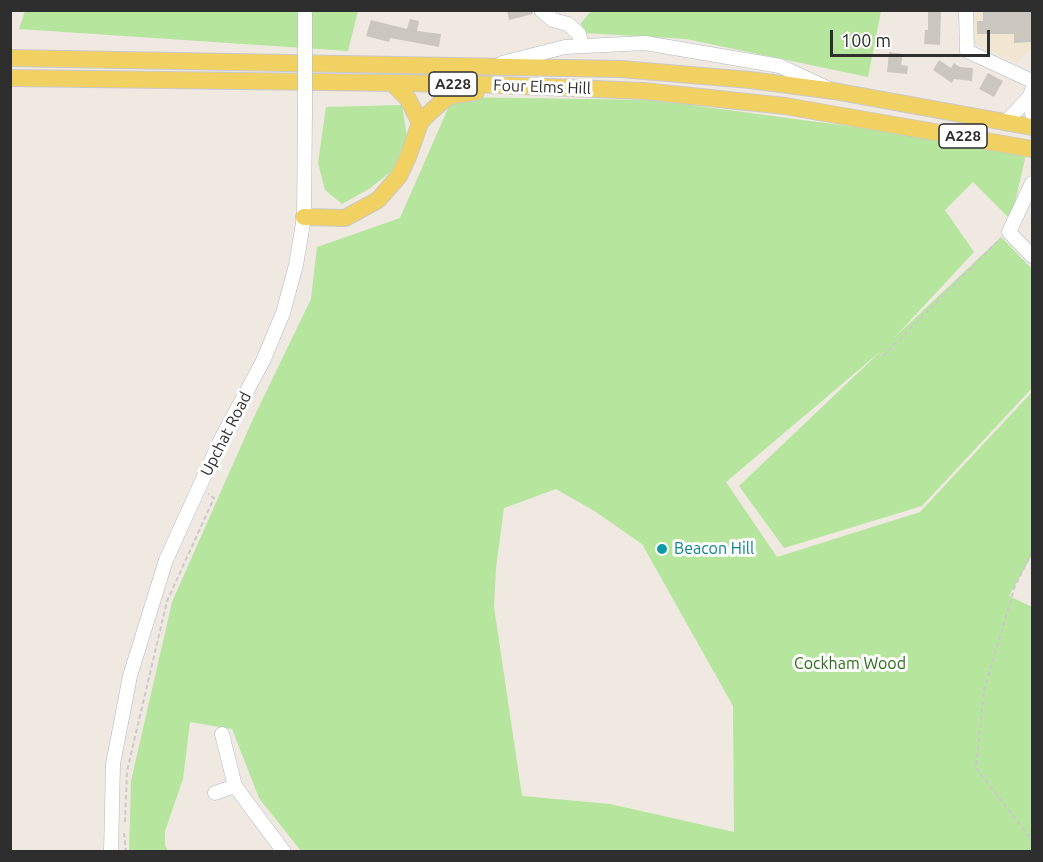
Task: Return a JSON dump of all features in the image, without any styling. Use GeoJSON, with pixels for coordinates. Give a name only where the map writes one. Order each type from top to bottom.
{"type":"FeatureCollection","features":[{"type":"Feature","properties":{"kind":"main road","name":"Four Elms Hill"},"geometry":{"type":"LineString","coordinates":[[10,58],[621,69],[750,80],[834,91],[1006,122]]}},
{"type":"Feature","properties":{"kind":"main road","name":"Four Elms Hill"},"geometry":{"type":"LineString","coordinates":[[10,78],[515,86],[644,91],[729,99],[838,115],[1032,149]]}},
{"type":"Feature","properties":{"kind":"main road"},"geometry":{"type":"LineString","coordinates":[[393,84],[408,99],[420,123]]}},
{"type":"Feature","properties":{"kind":"main road"},"geometry":{"type":"LineString","coordinates":[[304,217],[345,218],[378,200],[399,176],[420,123],[439,104],[454,95],[515,86]]}},
{"type":"Feature","properties":{"kind":"main road","name":"A228"},"geometry":{"type":"LineString","coordinates":[[1006,122],[1032,127]]}},
{"type":"Feature","properties":{"kind":"street"},"geometry":{"type":"LineString","coordinates":[[541,10],[553,20],[568,24],[574,29],[579,34],[582,46]]}},
{"type":"Feature","properties":{"kind":"street"},"geometry":{"type":"LineString","coordinates":[[966,10],[967,51],[1032,81]]}},
{"type":"Feature","properties":{"kind":"street","name":"Upchat Road"},"geometry":{"type":"LineString","coordinates":[[111,852],[113,764],[130,676],[165,560],[222,437],[263,362],[283,313],[296,265],[304,217],[305,12]]}},
{"type":"Feature","properties":{"kind":"street"},"geometry":{"type":"LineString","coordinates":[[488,66],[565,47],[645,43],[780,66],[834,91]]}},
{"type":"Feature","properties":{"kind":"street"},"geometry":{"type":"LineString","coordinates":[[1006,122],[1031,93]]}},
{"type":"Feature","properties":{"kind":"street"},"geometry":{"type":"LineString","coordinates":[[1031,93],[1032,114]]}},
{"type":"Feature","properties":{"kind":"street"},"geometry":{"type":"LineString","coordinates":[[1032,183],[1009,232],[1032,256]]}},
{"type":"Feature","properties":{"kind":"street"},"geometry":{"type":"LineString","coordinates":[[222,734],[235,786],[285,852]]}},
{"type":"Feature","properties":{"kind":"street"},"geometry":{"type":"LineString","coordinates":[[215,793],[235,786]]}},
{"type":"Feature","properties":{"kind":"path"},"geometry":{"type":"LineString","coordinates":[[883,356],[1009,232]]}},
{"type":"Feature","properties":{"kind":"path"},"geometry":{"type":"LineString","coordinates":[[125,822],[127,771],[167,601],[214,498],[198,489]]}},
{"type":"Feature","properties":{"kind":"path"},"geometry":{"type":"LineString","coordinates":[[1032,552],[1015,586],[984,690],[976,768],[1032,840]]}},
{"type":"Feature","properties":{"kind":"path"},"geometry":{"type":"LineString","coordinates":[[124,833],[126,852]]}},
{"type":"Feature","properties":{"kind":"shaded area"},"geometry":{"type":"Polygon","coordinates":[[[971,11],[1032,11],[1032,48],[1017,63],[973,42],[971,11]]]}},
{"type":"Feature","properties":{"kind":"green space"},"geometry":{"type":"Polygon","coordinates":[[[592,10],[881,11],[868,77],[686,39],[584,33],[581,23],[592,10]]]}},
{"type":"Feature","properties":{"kind":"green space"},"geometry":{"type":"Polygon","coordinates":[[[25,11],[358,11],[348,51],[19,29],[25,11]]]}},
{"type":"Feature","properties":{"kind":"green space","name":"Cockham Wood"},"geometry":{"type":"Polygon","coordinates":[[[453,97],[653,100],[1027,150],[1011,220],[973,182],[945,210],[974,252],[894,338],[1001,237],[1032,269],[1032,388],[922,506],[784,548],[739,486],[881,351],[726,482],[777,557],[920,512],[1032,392],[1032,555],[1009,596],[1032,607],[1032,851],[301,851],[259,798],[232,729],[190,722],[183,779],[165,831],[165,845],[168,851],[129,852],[131,781],[172,602],[253,419],[311,299],[317,247],[400,218],[453,97]],[[556,489],[504,508],[496,568],[494,607],[522,796],[610,804],[734,832],[733,706],[642,544],[596,512],[556,489]]]}},
{"type":"Feature","properties":{"kind":"green space"},"geometry":{"type":"Polygon","coordinates":[[[402,105],[407,137],[392,171],[369,189],[342,204],[325,190],[318,163],[326,107],[402,105]]]}},
{"type":"Feature","properties":{"kind":"building"},"geometry":{"type":"Polygon","coordinates":[[[507,10],[532,10],[533,14],[509,20],[507,10]]]}},
{"type":"Feature","properties":{"kind":"building"},"geometry":{"type":"Polygon","coordinates":[[[928,10],[941,10],[940,45],[924,44],[925,30],[928,30],[928,10]]]}},
{"type":"Feature","properties":{"kind":"building"},"geometry":{"type":"Polygon","coordinates":[[[983,10],[1032,10],[1032,42],[1014,43],[1014,34],[977,34],[977,21],[983,21],[983,10]]]}},
{"type":"Feature","properties":{"kind":"building"},"geometry":{"type":"Polygon","coordinates":[[[410,19],[419,21],[417,31],[441,34],[439,47],[390,38],[389,42],[366,36],[371,20],[407,29],[410,19]]]}},
{"type":"Feature","properties":{"kind":"building"},"geometry":{"type":"Polygon","coordinates":[[[889,52],[903,54],[901,65],[908,66],[907,74],[887,72],[889,52]]]}},
{"type":"Feature","properties":{"kind":"building"},"geometry":{"type":"Polygon","coordinates":[[[939,60],[951,68],[954,63],[960,67],[973,68],[972,81],[954,79],[952,83],[933,70],[939,60]]]}},
{"type":"Feature","properties":{"kind":"building"},"geometry":{"type":"Polygon","coordinates":[[[988,73],[1003,81],[994,97],[979,89],[988,73]]]}},
{"type":"Feature","properties":{"kind":"place","name":"Beacon Hill"},"geometry":{"type":"Point","coordinates":[662,549]}}]}
